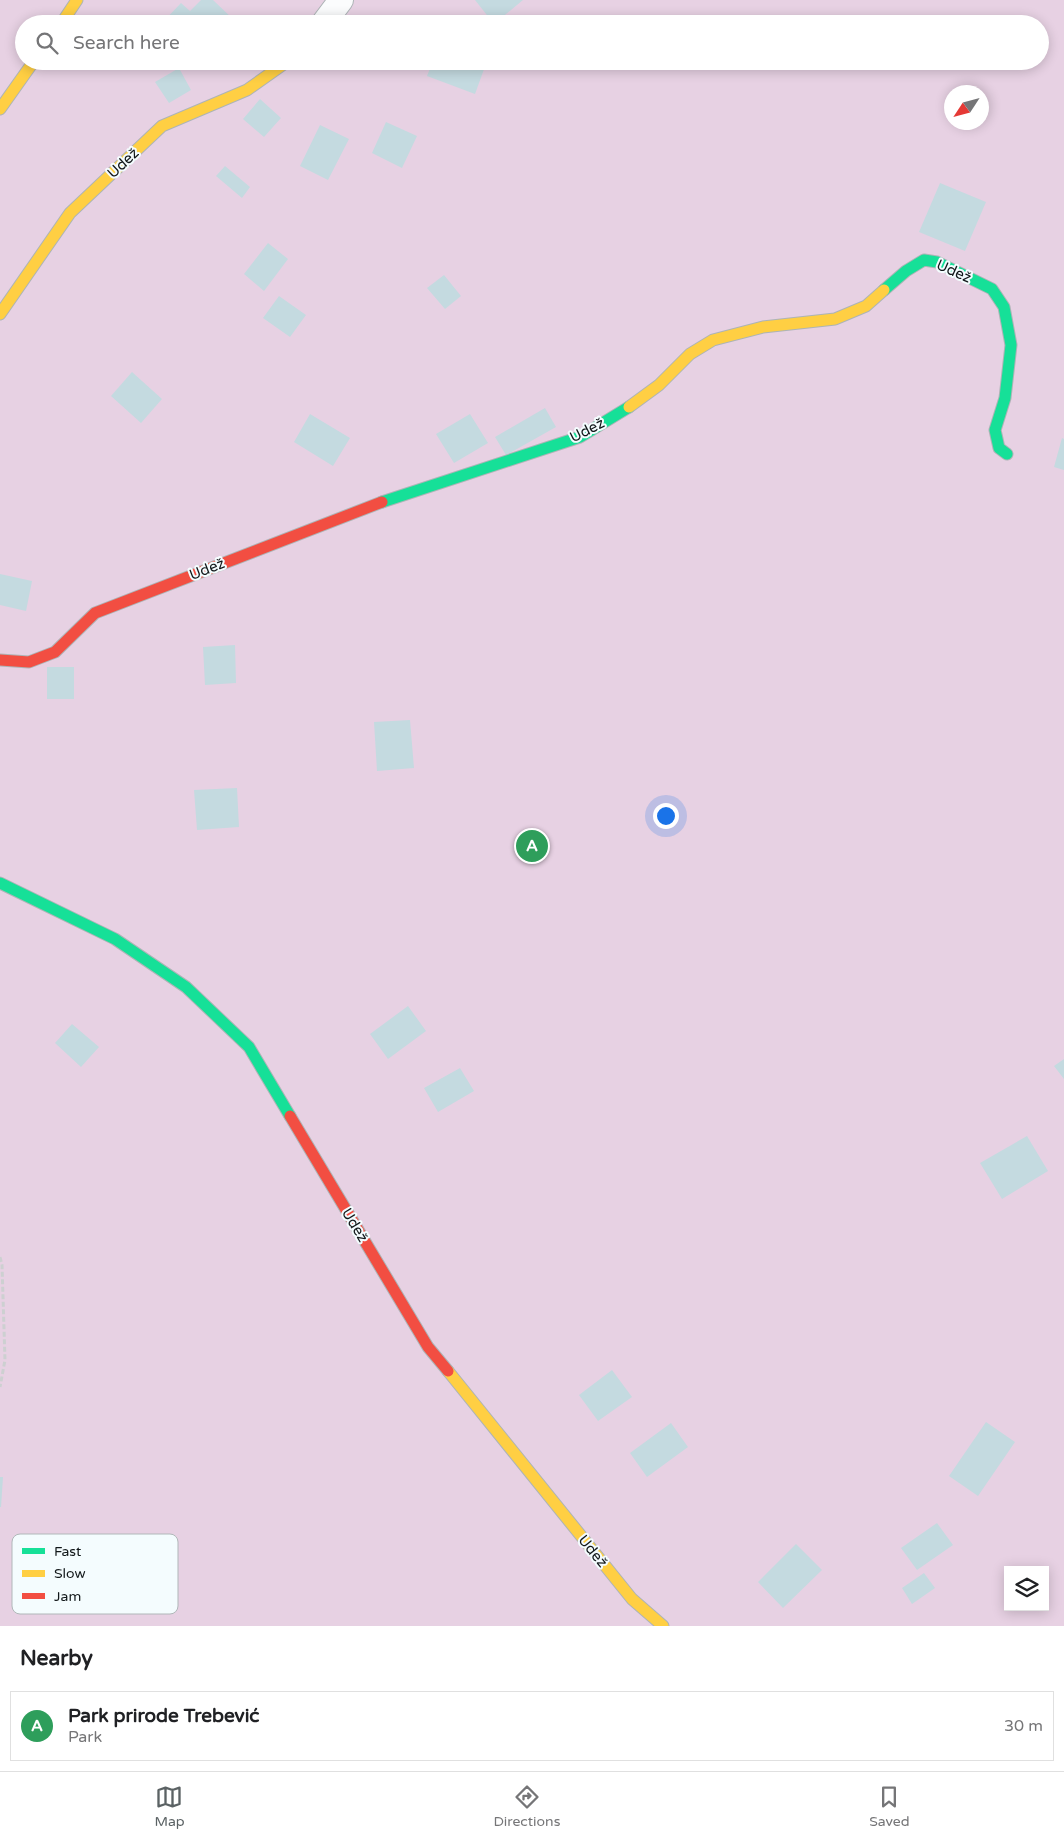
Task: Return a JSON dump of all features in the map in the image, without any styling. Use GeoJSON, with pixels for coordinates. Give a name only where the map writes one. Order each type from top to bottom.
{"type":"FeatureCollection","features":[{"type":"Feature","properties":{"kind":"street"},"geometry":{"type":"LineString","coordinates":[[66,15],[77,0]]}},
{"type":"Feature","properties":{"kind":"street"},"geometry":{"type":"LineString","coordinates":[[330,15],[341,0]]}},
{"type":"Feature","properties":{"kind":"street"},"geometry":{"type":"LineString","coordinates":[[0,109],[28,70]]}},
{"type":"Feature","properties":{"kind":"street","name":"Udež"},"geometry":{"type":"LineString","coordinates":[[0,314],[70,213],[162,126],[247,90],[275,70]]}},
{"type":"Feature","properties":{"kind":"street","name":"Udež"},"geometry":{"type":"LineString","coordinates":[[0,660],[29,662],[55,652],[95,613],[375,504],[580,437],[659,385],[690,354],[714,340],[763,327],[834,319],[866,306],[906,271],[924,260],[937,262],[992,289],[1004,307],[1012,345],[1005,398],[996,430],[999,448],[1007,454]]}},
{"type":"Feature","properties":{"kind":"street","name":"Udež"},"geometry":{"type":"LineString","coordinates":[[0,883],[115,939],[186,987],[249,1047],[428,1347],[632,1599],[663,1626]]}},
{"type":"Feature","properties":{"kind":"path"},"geometry":{"type":"LineString","coordinates":[[0,1257],[2,1264],[5,1360],[0,1387]]}},
{"type":"Feature","properties":{"kind":"shaded area"},"geometry":{"type":"Polygon","coordinates":[[[0,0],[1064,0],[1064,1626],[0,1626],[0,0]]]}},
{"type":"Feature","properties":{"kind":"building"},"geometry":{"type":"Polygon","coordinates":[[[201,0],[213,0],[229,15],[170,15],[181,3],[190,11],[201,0]]]}},
{"type":"Feature","properties":{"kind":"building"},"geometry":{"type":"Polygon","coordinates":[[[475,0],[523,0],[505,15],[487,15],[475,0]]]}},
{"type":"Feature","properties":{"kind":"building"},"geometry":{"type":"Polygon","coordinates":[[[176,70],[180,70],[191,90],[169,103],[155,82],[176,70]]]}},
{"type":"Feature","properties":{"kind":"building"},"geometry":{"type":"Polygon","coordinates":[[[429,70],[484,70],[475,94],[427,76],[429,70]]]}},
{"type":"Feature","properties":{"kind":"building"},"geometry":{"type":"Polygon","coordinates":[[[260,99],[281,118],[264,137],[243,119],[260,99]]]}},
{"type":"Feature","properties":{"kind":"building"},"geometry":{"type":"Polygon","coordinates":[[[386,122],[417,136],[402,168],[372,153],[386,122]]]}},
{"type":"Feature","properties":{"kind":"building"},"geometry":{"type":"Polygon","coordinates":[[[320,125],[349,139],[328,180],[300,166],[320,125]]]}},
{"type":"Feature","properties":{"kind":"building"},"geometry":{"type":"Polygon","coordinates":[[[225,166],[250,187],[242,198],[216,176],[225,166]]]}},
{"type":"Feature","properties":{"kind":"building"},"geometry":{"type":"Polygon","coordinates":[[[940,183],[986,202],[965,251],[919,232],[940,183]]]}},
{"type":"Feature","properties":{"kind":"building"},"geometry":{"type":"Polygon","coordinates":[[[268,243],[288,259],[264,291],[244,274],[268,243]]]}},
{"type":"Feature","properties":{"kind":"building"},"geometry":{"type":"Polygon","coordinates":[[[444,275],[461,296],[445,309],[427,288],[444,275]]]}},
{"type":"Feature","properties":{"kind":"building"},"geometry":{"type":"Polygon","coordinates":[[[279,296],[306,315],[290,337],[263,318],[279,296]]]}},
{"type":"Feature","properties":{"kind":"building"},"geometry":{"type":"Polygon","coordinates":[[[132,372],[162,399],[141,423],[111,396],[132,372]]]}},
{"type":"Feature","properties":{"kind":"building"},"geometry":{"type":"Polygon","coordinates":[[[545,408],[556,427],[506,455],[495,437],[545,408]]]}},
{"type":"Feature","properties":{"kind":"building"},"geometry":{"type":"Polygon","coordinates":[[[310,414],[350,438],[333,466],[294,442],[310,414]]]}},
{"type":"Feature","properties":{"kind":"building"},"geometry":{"type":"Polygon","coordinates":[[[470,414],[488,443],[454,463],[436,434],[470,414]]]}},
{"type":"Feature","properties":{"kind":"building"},"geometry":{"type":"Polygon","coordinates":[[[1062,438],[1064,439],[1064,470],[1054,467],[1062,438]]]}},
{"type":"Feature","properties":{"kind":"building"},"geometry":{"type":"Polygon","coordinates":[[[0,574],[32,581],[26,611],[0,605],[0,574]]]}},
{"type":"Feature","properties":{"kind":"building"},"geometry":{"type":"Polygon","coordinates":[[[235,645],[236,683],[205,685],[203,647],[235,645]]]}},
{"type":"Feature","properties":{"kind":"building"},"geometry":{"type":"Polygon","coordinates":[[[47,667],[74,667],[74,699],[47,699],[47,667]]]}},
{"type":"Feature","properties":{"kind":"building"},"geometry":{"type":"Polygon","coordinates":[[[410,720],[414,768],[377,771],[374,722],[410,720]]]}},
{"type":"Feature","properties":{"kind":"building"},"geometry":{"type":"Polygon","coordinates":[[[237,788],[239,827],[197,830],[194,790],[237,788]]]}},
{"type":"Feature","properties":{"kind":"building"},"geometry":{"type":"Polygon","coordinates":[[[408,1006],[426,1031],[388,1059],[370,1034],[408,1006]]]}},
{"type":"Feature","properties":{"kind":"building"},"geometry":{"type":"Polygon","coordinates":[[[72,1024],[99,1047],[81,1067],[55,1043],[72,1024]]]}},
{"type":"Feature","properties":{"kind":"building"},"geometry":{"type":"Polygon","coordinates":[[[1064,1059],[1064,1079],[1054,1066],[1064,1059]]]}},
{"type":"Feature","properties":{"kind":"building"},"geometry":{"type":"Polygon","coordinates":[[[460,1068],[474,1091],[438,1112],[424,1088],[460,1068]]]}},
{"type":"Feature","properties":{"kind":"building"},"geometry":{"type":"Polygon","coordinates":[[[1027,1136],[1048,1171],[1002,1199],[980,1163],[1027,1136]]]}},
{"type":"Feature","properties":{"kind":"building"},"geometry":{"type":"Polygon","coordinates":[[[612,1370],[632,1397],[598,1421],[579,1395],[612,1370]]]}},
{"type":"Feature","properties":{"kind":"building"},"geometry":{"type":"Polygon","coordinates":[[[986,1422],[1015,1442],[978,1496],[949,1476],[986,1422]]]}},
{"type":"Feature","properties":{"kind":"building"},"geometry":{"type":"Polygon","coordinates":[[[671,1423],[688,1447],[647,1477],[630,1453],[671,1423]]]}},
{"type":"Feature","properties":{"kind":"building"},"geometry":{"type":"Polygon","coordinates":[[[0,1477],[3,1477],[1,1507],[0,1507],[0,1477]]]}},
{"type":"Feature","properties":{"kind":"building"},"geometry":{"type":"Polygon","coordinates":[[[937,1523],[953,1545],[917,1570],[901,1548],[937,1523]]]}},
{"type":"Feature","properties":{"kind":"building"},"geometry":{"type":"Polygon","coordinates":[[[796,1544],[822,1570],[783,1608],[758,1582],[796,1544]]]}},
{"type":"Feature","properties":{"kind":"building"},"geometry":{"type":"Polygon","coordinates":[[[924,1573],[935,1588],[912,1604],[902,1588],[924,1573]]]}},
{"type":"Feature","properties":{"kind":"traffic: fast"},"geometry":{"type":"LineString","coordinates":[[884,290],[906,271],[924,260],[937,262],[992,289],[1004,307],[1011,345],[1005,398],[995,430],[999,448],[1007,454]]}},
{"type":"Feature","properties":{"kind":"traffic: fast"},"geometry":{"type":"LineString","coordinates":[[382,502],[580,437],[629,407]]}},
{"type":"Feature","properties":{"kind":"traffic: fast"},"geometry":{"type":"LineString","coordinates":[[0,883],[115,939],[186,987],[249,1047],[290,1116]]}},
{"type":"Feature","properties":{"kind":"traffic: slow"},"geometry":{"type":"LineString","coordinates":[[67,15],[77,0]]}},
{"type":"Feature","properties":{"kind":"traffic: slow"},"geometry":{"type":"LineString","coordinates":[[0,109],[28,70]]}},
{"type":"Feature","properties":{"kind":"traffic: slow"},"geometry":{"type":"LineString","coordinates":[[0,314],[70,213],[162,126],[247,90],[275,70]]}},
{"type":"Feature","properties":{"kind":"traffic: slow"},"geometry":{"type":"LineString","coordinates":[[629,407],[659,385],[690,354],[713,340],[763,327],[835,319],[866,306],[884,290]]}},
{"type":"Feature","properties":{"kind":"traffic: slow"},"geometry":{"type":"LineString","coordinates":[[448,1371],[632,1599],[663,1626]]}},
{"type":"Feature","properties":{"kind":"traffic: jam"},"geometry":{"type":"LineString","coordinates":[[0,660],[29,662],[55,652],[95,613],[382,502]]}},
{"type":"Feature","properties":{"kind":"traffic: jam"},"geometry":{"type":"LineString","coordinates":[[290,1116],[428,1347],[448,1371]]}},
{"type":"Feature","properties":{"kind":"place","name":"Park prirode Trebević"},"geometry":{"type":"Point","coordinates":[532,846]}}]}
